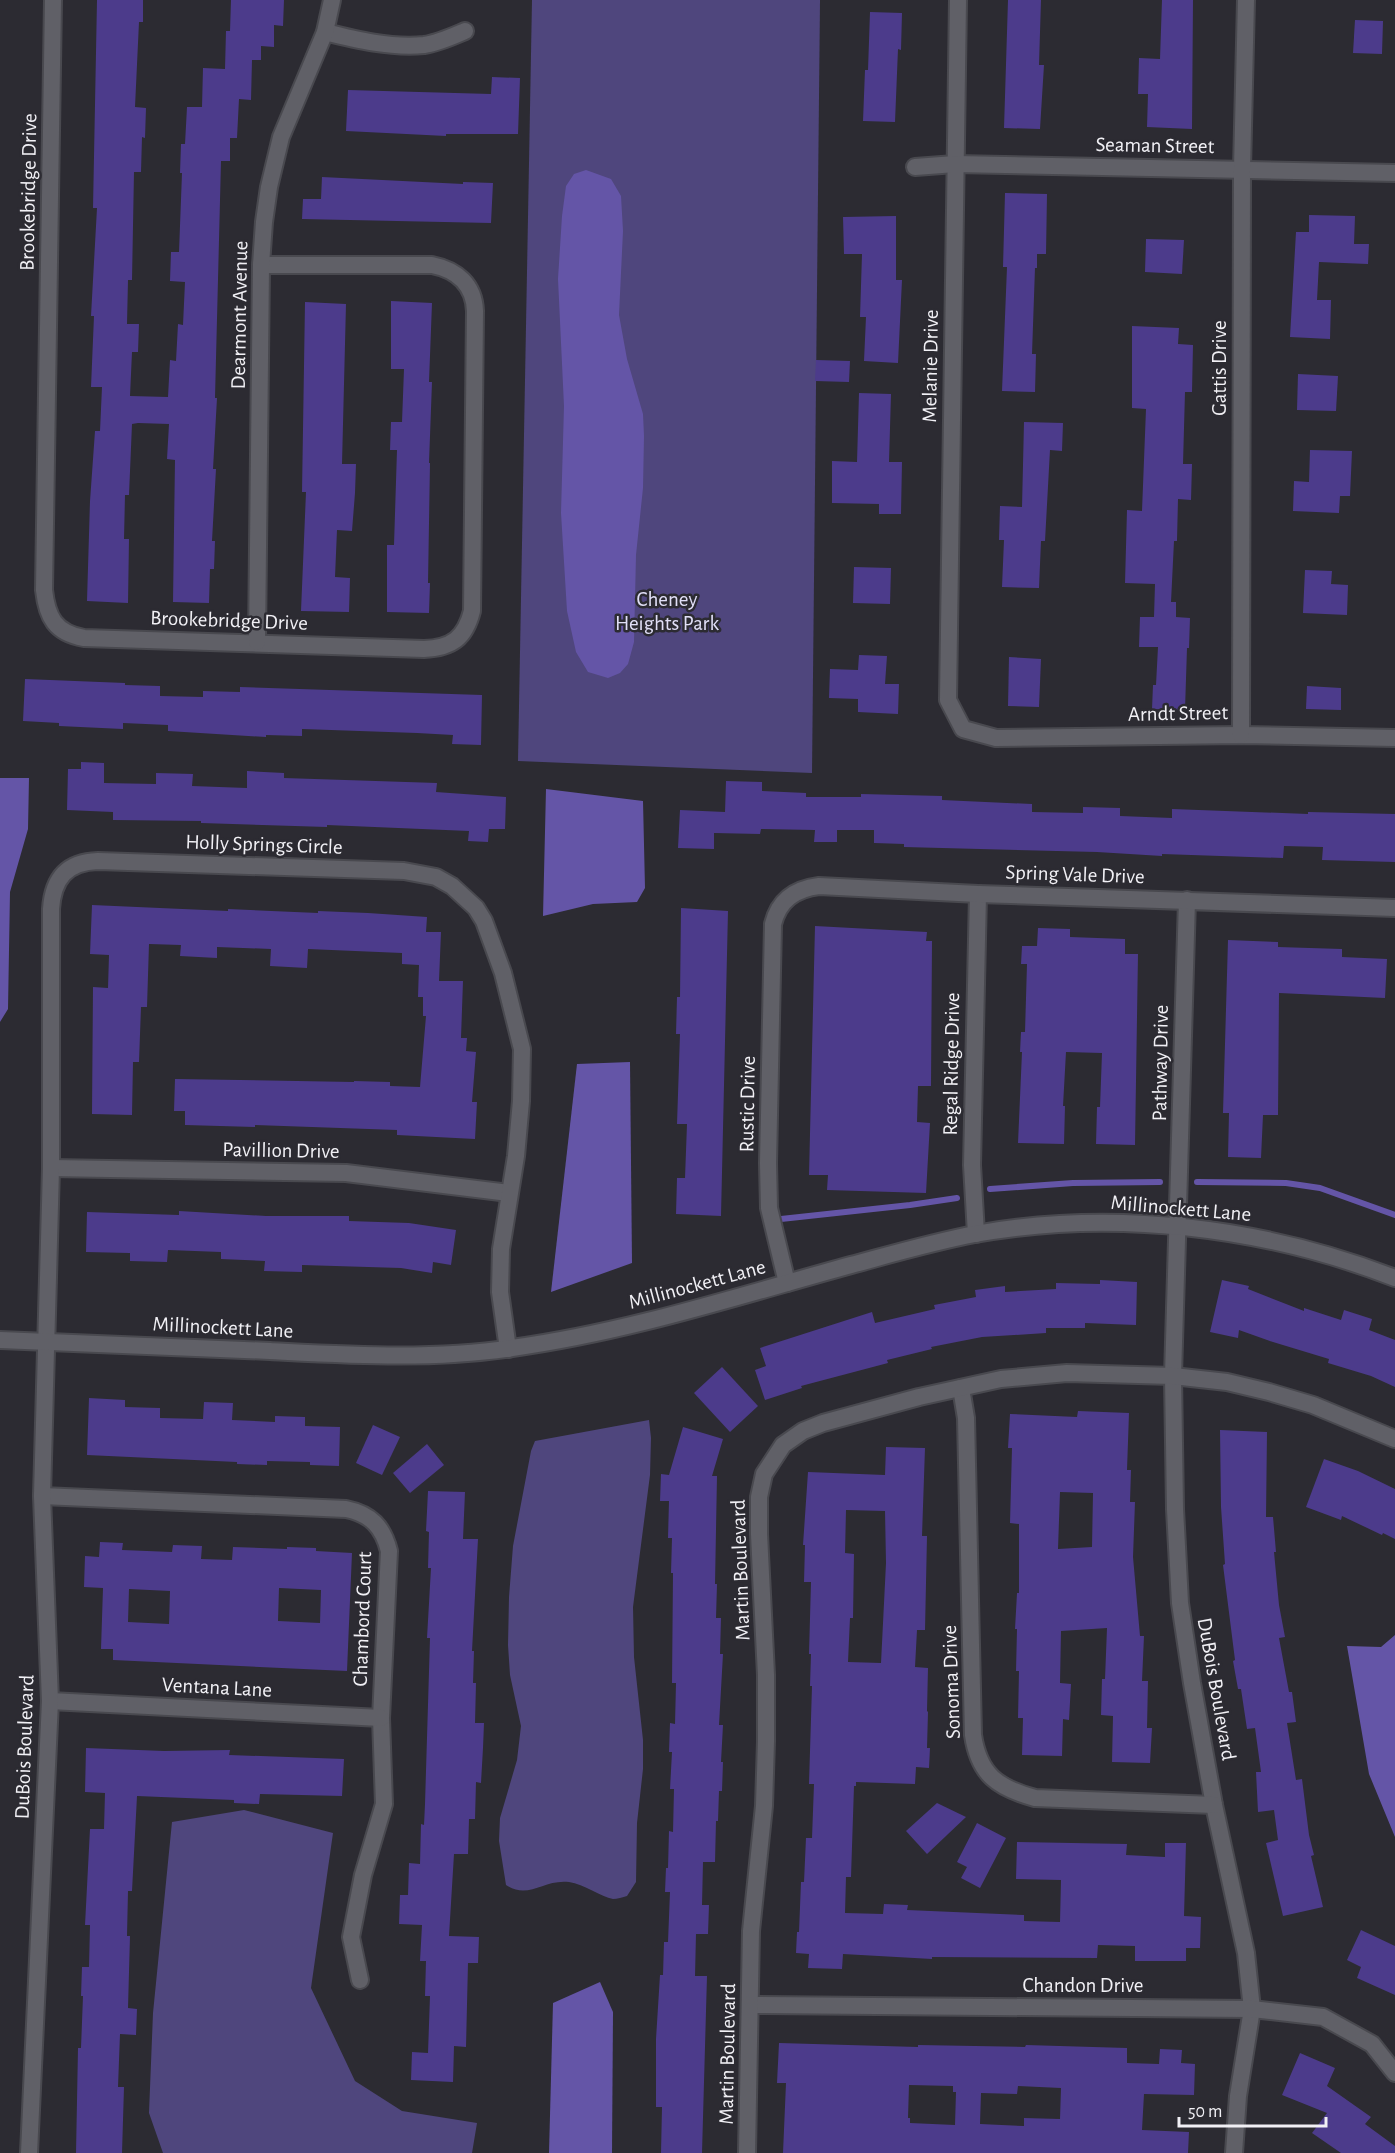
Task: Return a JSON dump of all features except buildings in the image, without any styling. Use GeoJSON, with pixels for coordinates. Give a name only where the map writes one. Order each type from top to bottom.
{"type":"FeatureCollection","features":[{"type":"Feature","properties":{"kind":"street","name":"Brookebridge Drive"},"geometry":{"type":"LineString","coordinates":[[53,0],[44,590],[49,615],[64,632],[84,638],[424,649],[447,646],[463,633],[472,611],[475,299],[465,282],[453,272],[432,265],[261,265]]}},
{"type":"Feature","properties":{"kind":"street","name":"Dearmont Avenue"},"geometry":{"type":"LineString","coordinates":[[256,642],[261,265],[269,186],[281,137],[325,32],[332,0]]}},
{"type":"Feature","properties":{"kind":"street","name":"Melanie Drive"},"geometry":{"type":"LineString","coordinates":[[957,0],[948,700],[963,729]]}},
{"type":"Feature","properties":{"kind":"street","name":"Gattis Drive"},"geometry":{"type":"LineString","coordinates":[[1241,735],[1242,169],[1246,0]]}},
{"type":"Feature","properties":{"kind":"street"},"geometry":{"type":"LineString","coordinates":[[325,32],[376,44],[423,45],[439,42],[465,31]]}},
{"type":"Feature","properties":{"kind":"street","name":"Seaman Street"},"geometry":{"type":"LineString","coordinates":[[915,167],[955,164],[1395,173]]}},
{"type":"Feature","properties":{"kind":"street","name":"Arndt Street"},"geometry":{"type":"LineString","coordinates":[[963,729],[996,738],[1241,735],[1395,738]]}},
{"type":"Feature","properties":{"kind":"street","name":"Holly Springs Circle"},"geometry":{"type":"LineString","coordinates":[[47,1342],[51,1168],[51,903],[54,888],[67,870],[76,865],[98,861],[404,871],[436,877],[452,886],[476,908],[484,921],[503,973],[522,1049],[521,1101],[516,1156],[501,1249],[500,1292],[508,1349]]}},
{"type":"Feature","properties":{"kind":"street","name":"Spring Vale Drive"},"geometry":{"type":"LineString","coordinates":[[773,924],[781,904],[789,896],[808,887],[819,886],[978,894],[1395,908]]}},
{"type":"Feature","properties":{"kind":"street","name":"Regal Ridge Drive"},"geometry":{"type":"LineString","coordinates":[[976,1234],[972,1165],[978,894]]}},
{"type":"Feature","properties":{"kind":"street","name":"Pathway Drive"},"geometry":{"type":"LineString","coordinates":[[1178,1227],[1187,900]]}},
{"type":"Feature","properties":{"kind":"street","name":"Rustic Drive"},"geometry":{"type":"LineString","coordinates":[[773,924],[769,1208],[787,1283]]}},
{"type":"Feature","properties":{"kind":"street","name":"Pavillion Drive"},"geometry":{"type":"LineString","coordinates":[[51,1168],[346,1173],[509,1194]]}},
{"type":"Feature","properties":{"kind":"street","name":"Millinockett Lane"},"geometry":{"type":"LineString","coordinates":[[0,1340],[373,1356],[508,1349],[584,1336],[678,1314],[902,1251],[976,1234],[1046,1226],[1111,1223],[1178,1227],[1260,1238],[1328,1255],[1395,1278]]}},
{"type":"Feature","properties":{"kind":"street","name":"DuBois Boulevard"},"geometry":{"type":"LineString","coordinates":[[1178,1227],[1173,1376],[1175,1509],[1180,1603],[1214,1805],[1246,1953],[1252,2009],[1238,2096],[1234,2153]]}},
{"type":"Feature","properties":{"kind":"street","name":"DuBois Boulevard"},"geometry":{"type":"LineString","coordinates":[[29,2153],[50,1701],[42,1496],[47,1342]]}},
{"type":"Feature","properties":{"kind":"street","name":"Martin Boulevard"},"geometry":{"type":"LineString","coordinates":[[747,2153],[751,1931],[764,1806],[766,1741],[766,1675],[759,1534],[761,1482],[776,1453],[791,1438],[823,1423],[1001,1379],[1067,1373],[1173,1376],[1227,1382],[1269,1392],[1344,1417],[1395,1439]]}},
{"type":"Feature","properties":{"kind":"street","name":"Sonoma Drive"},"geometry":{"type":"LineString","coordinates":[[961,1388],[966,1418],[973,1735],[980,1762],[999,1784],[1014,1792],[1035,1798],[1214,1805]]}},
{"type":"Feature","properties":{"kind":"street","name":"Chambord Court"},"geometry":{"type":"LineString","coordinates":[[42,1496],[346,1509],[368,1516],[382,1531],[389,1551],[381,1718],[384,1804],[363,1875],[351,1937],[360,1980]]}},
{"type":"Feature","properties":{"kind":"street","name":"Ventana Lane"},"geometry":{"type":"LineString","coordinates":[[50,1701],[381,1718]]}},
{"type":"Feature","properties":{"kind":"street","name":"Chandon Drive"},"geometry":{"type":"LineString","coordinates":[[750,2005],[1252,2009],[1323,2017],[1372,2044],[1395,2073]]}},
{"type":"Feature","properties":{"kind":"green space","name":"Cheney Heights Park"},"geometry":{"type":"Polygon","coordinates":[[[532,0],[820,0],[812,773],[518,761],[532,0]]]}},
{"type":"Feature","properties":{"kind":"green space"},"geometry":{"type":"Polygon","coordinates":[[[649,1420],[650,1475],[633,1607],[634,1657],[643,1740],[643,1769],[637,1823],[636,1882],[627,1896],[615,1899],[569,1882],[551,1883],[529,1890],[514,1889],[506,1885],[499,1841],[500,1818],[517,1760],[521,1726],[510,1675],[509,1597],[513,1546],[531,1451],[535,1441],[649,1420]]]}},
{"type":"Feature","properties":{"kind":"green space"},"geometry":{"type":"Polygon","coordinates":[[[244,1810],[333,1833],[311,1988],[355,2081],[402,2111],[477,2123],[472,2153],[163,2153],[149,2113],[153,2013],[172,1822],[244,1810]]]}},
{"type":"Feature","properties":{"kind":"shaded area"},"geometry":{"type":"Polygon","coordinates":[[[586,170],[611,179],[621,196],[623,231],[619,315],[627,359],[643,414],[644,436],[643,488],[636,555],[634,642],[628,664],[620,673],[608,678],[588,672],[576,652],[567,611],[561,513],[564,406],[558,279],[562,216],[566,186],[574,174],[586,170]]]}},
{"type":"Feature","properties":{"kind":"shaded area"},"geometry":{"type":"Polygon","coordinates":[[[0,778],[29,778],[28,829],[10,892],[8,1009],[0,1022],[0,778]]]}},
{"type":"Feature","properties":{"kind":"shaded area"},"geometry":{"type":"Polygon","coordinates":[[[546,789],[643,801],[645,888],[637,902],[593,904],[543,916],[546,789]]]}},
{"type":"Feature","properties":{"kind":"shaded area"},"geometry":{"type":"Polygon","coordinates":[[[630,1062],[632,1263],[551,1292],[577,1064],[630,1062]]]}},
{"type":"Feature","properties":{"kind":"shaded area"},"geometry":{"type":"Polygon","coordinates":[[[1395,1635],[1395,1837],[1369,1774],[1347,1646],[1381,1647],[1395,1635]]]}},
{"type":"Feature","properties":{"kind":"shaded area"},"geometry":{"type":"Polygon","coordinates":[[[600,1982],[613,2012],[612,2153],[549,2153],[553,2003],[600,1982]]]}},
{"type":"Feature","properties":{"kind":"waterway"},"geometry":{"type":"LineString","coordinates":[[990,1189],[1073,1183],[1160,1182]]}},
{"type":"Feature","properties":{"kind":"waterway"},"geometry":{"type":"LineString","coordinates":[[1197,1182],[1286,1183],[1320,1188],[1395,1215]]}},
{"type":"Feature","properties":{"kind":"waterway"},"geometry":{"type":"LineString","coordinates":[[781,1219],[957,1198]]}}]}
